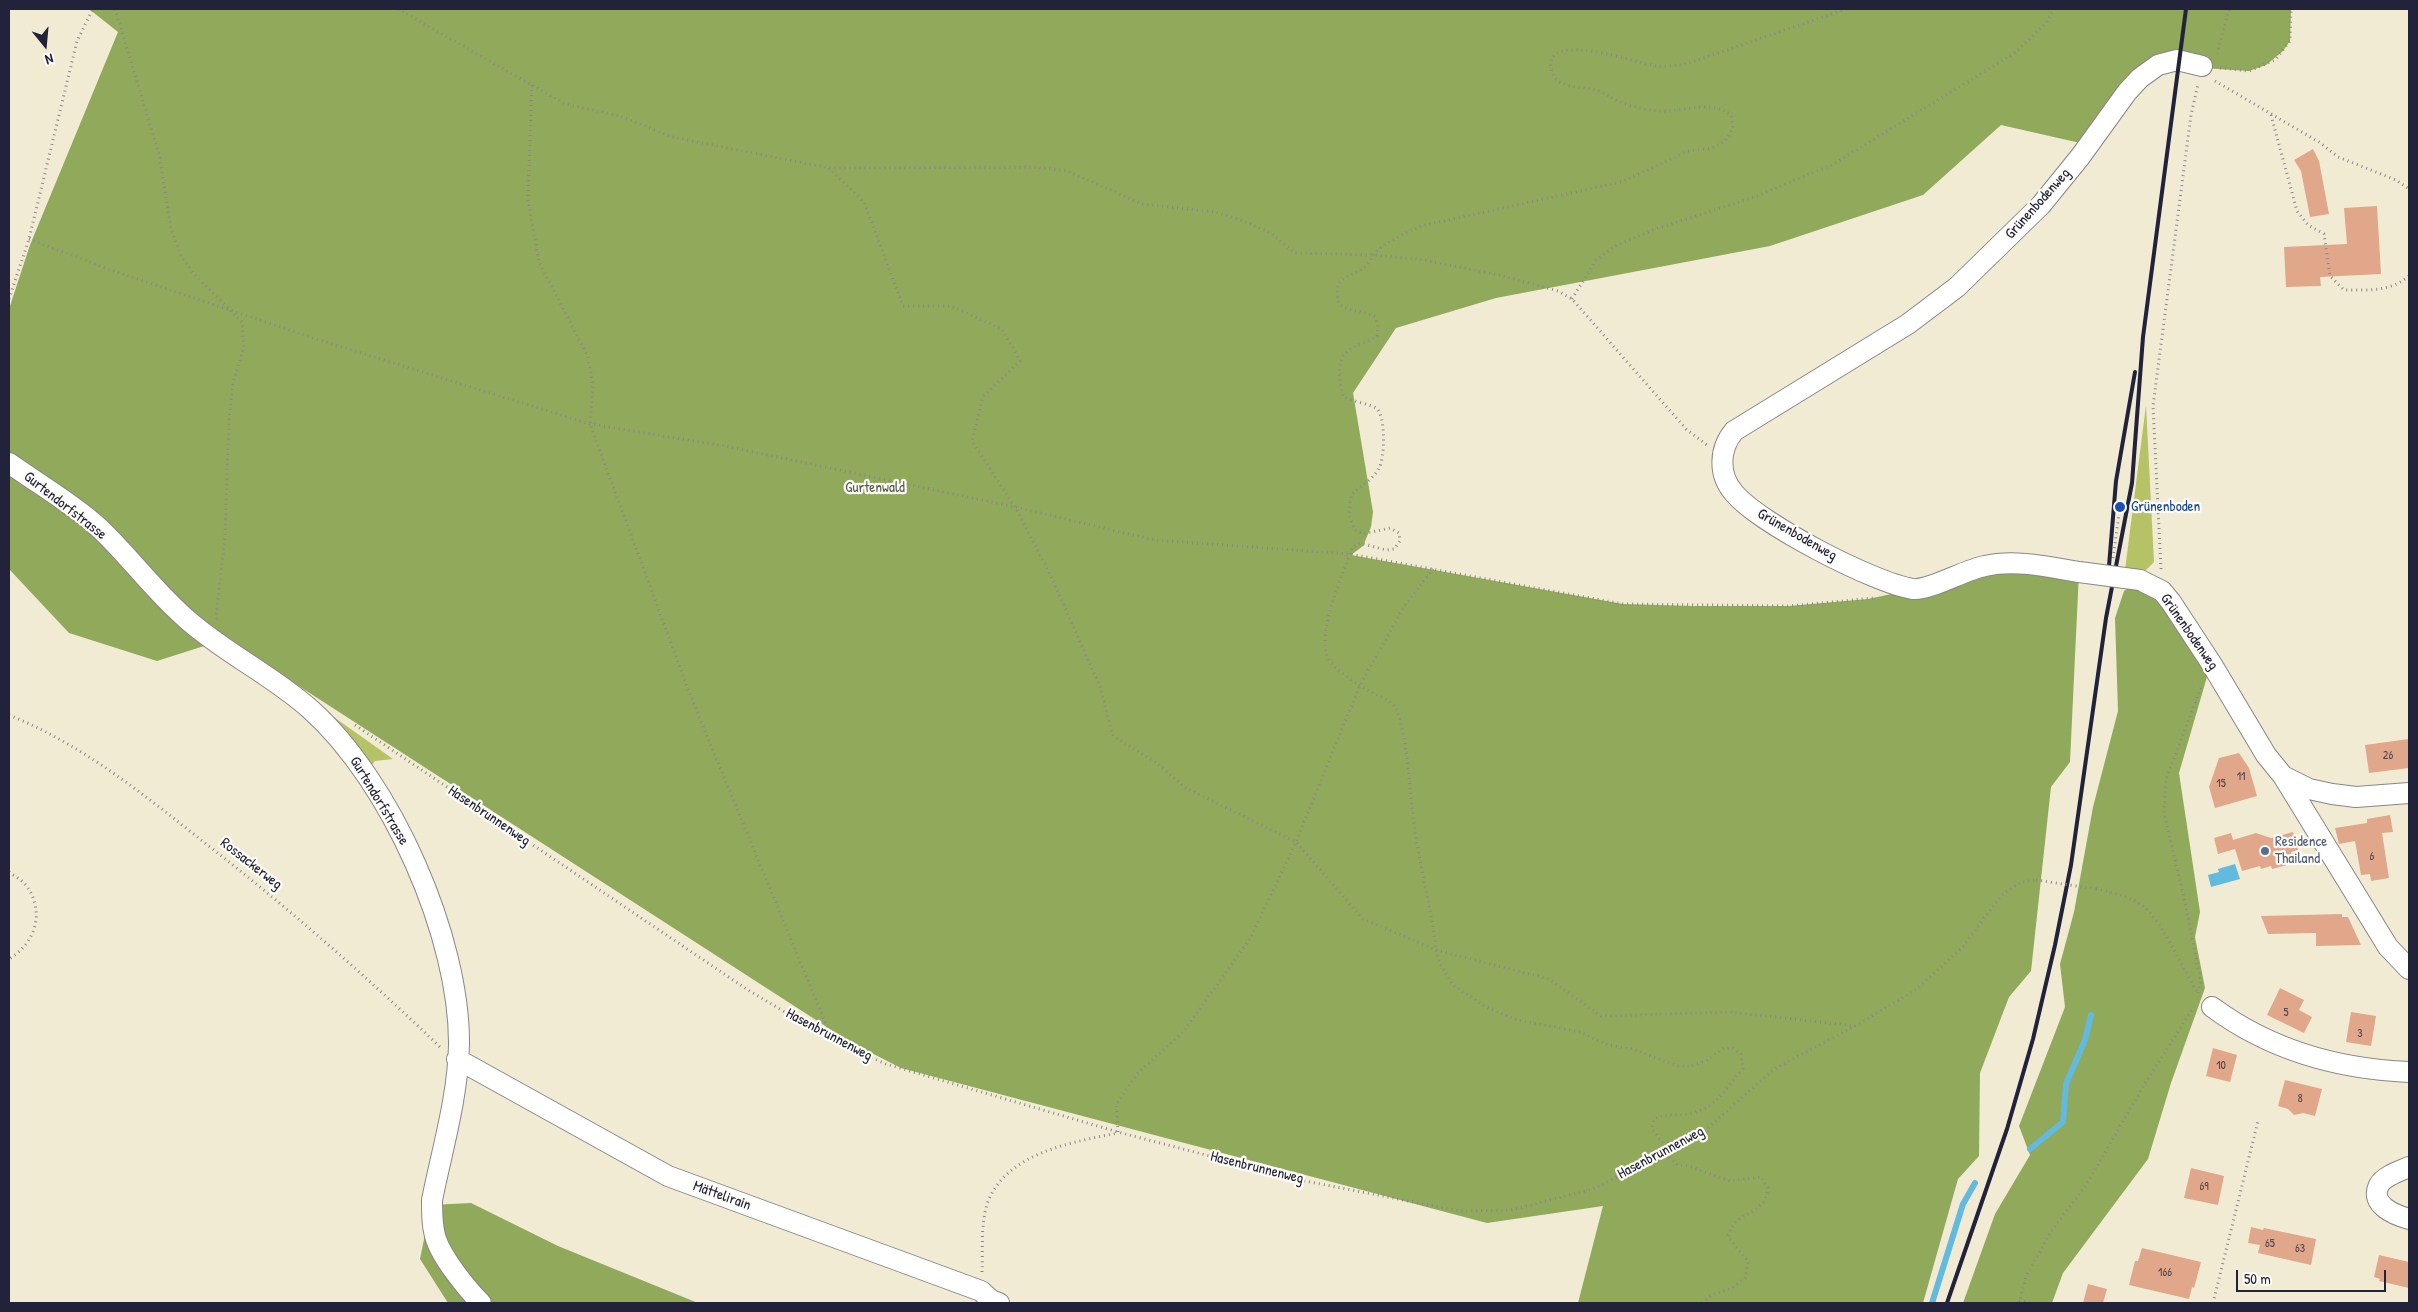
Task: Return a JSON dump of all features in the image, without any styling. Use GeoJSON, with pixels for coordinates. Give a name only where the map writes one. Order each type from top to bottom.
{"type":"FeatureCollection","features":[{"type":"Feature","properties":{"kind":"street","name":"Grünenbodenweg"},"geometry":{"type":"LineString","coordinates":[[2208,67],[2177,60],[2158,64],[2140,78],[2127,92],[2058,185],[1982,264],[1932,307],[1908,324],[1734,432],[1724,447],[1722,457],[1727,480],[1733,493],[1760,515],[1785,531],[1860,570],[1915,589],[1973,568],[1998,564],[2034,565],[2140,580],[2162,591],[2211,662],[2266,755],[2283,776],[2309,788],[2340,795],[2384,797],[2409,794]]}},
{"type":"Feature","properties":{"kind":"street","name":"Gurtendorfstrasse"},"geometry":{"type":"LineString","coordinates":[[9,463],[95,525],[189,622],[276,681],[311,710],[361,765],[404,838],[442,936],[457,1012],[457,1059],[453,1092],[432,1200],[432,1219],[436,1241],[466,1289],[481,1303]]}},
{"type":"Feature","properties":{"kind":"street"},"geometry":{"type":"LineString","coordinates":[[2283,776],[2388,947],[2409,970]]}},
{"type":"Feature","properties":{"kind":"street"},"geometry":{"type":"LineString","coordinates":[[2202,1002],[2255,1035],[2297,1053],[2339,1063],[2409,1072]]}},
{"type":"Feature","properties":{"kind":"street","name":"Mättelirain"},"geometry":{"type":"LineString","coordinates":[[457,1059],[668,1176],[982,1291],[991,1300],[999,1303]]}},
{"type":"Feature","properties":{"kind":"street"},"geometry":{"type":"LineString","coordinates":[[2409,1167],[2387,1178],[2379,1185],[2377,1193],[2380,1202],[2388,1211],[2409,1218]]}},
{"type":"Feature","properties":{"kind":"path"},"geometry":{"type":"LineString","coordinates":[[9,299],[29,239],[78,41],[93,9]]}},
{"type":"Feature","properties":{"kind":"path"},"geometry":{"type":"LineString","coordinates":[[115,9],[158,154],[171,229],[181,256],[194,274],[242,322],[244,347],[233,383],[229,418],[225,536],[214,639]]}},
{"type":"Feature","properties":{"kind":"path"},"geometry":{"type":"LineString","coordinates":[[398,9],[565,104],[620,116],[672,136],[829,168],[1036,167],[1067,171],[1142,204],[1215,212],[1238,219],[1271,233],[1295,253],[1373,255],[1423,260],[1499,275],[1558,291],[1572,299],[1686,429],[1722,457]]}},
{"type":"Feature","properties":{"kind":"path"},"geometry":{"type":"LineString","coordinates":[[1702,1303],[1712,1295],[1732,1288],[1746,1278],[1748,1261],[1728,1237],[1730,1227],[1737,1219],[1756,1211],[1767,1198],[1768,1188],[1760,1177],[1730,1181],[1689,1166],[1678,1165],[1664,1154],[1675,1142],[1662,1142],[1652,1129],[1654,1119],[1662,1115],[1674,1116],[1700,1111],[1719,1100],[1743,1069],[1741,1054],[1733,1048],[1724,1048],[1707,1060],[1692,1066],[1677,1066],[1632,1049],[1607,1045],[1580,1032],[1517,1020],[1478,1002],[1453,985],[1440,964],[1436,950],[1416,837],[1406,752],[1399,716],[1390,701],[1360,685],[1333,666],[1328,658],[1325,642],[1327,623],[1352,548],[1360,543],[1386,550],[1395,548],[1400,541],[1398,533],[1390,528],[1363,534],[1355,530],[1350,516],[1351,495],[1379,470],[1382,461],[1382,417],[1376,408],[1359,404],[1343,396],[1340,386],[1341,360],[1346,352],[1369,342],[1377,336],[1378,325],[1375,317],[1368,313],[1350,311],[1338,304],[1336,292],[1341,281],[1367,266],[1373,255],[1396,237],[1421,226],[1620,182],[1688,151],[1712,148],[1725,142],[1733,128],[1731,115],[1723,108],[1709,107],[1661,111],[1641,108],[1621,102],[1599,91],[1562,83],[1554,77],[1550,66],[1553,58],[1561,51],[1570,49],[1595,52],[1657,66],[1683,64],[1846,9]]}},
{"type":"Feature","properties":{"kind":"path"},"geometry":{"type":"LineString","coordinates":[[1572,299],[1596,260],[1615,246],[1654,230],[1754,198],[1832,165],[2016,52],[2046,23],[2054,9]]}},
{"type":"Feature","properties":{"kind":"path"},"geometry":{"type":"LineString","coordinates":[[2162,591],[2153,406],[2191,115],[2229,9]]}},
{"type":"Feature","properties":{"kind":"path"},"geometry":{"type":"LineString","coordinates":[[2208,67],[2249,71],[2275,60],[2290,41],[2291,9]]}},
{"type":"Feature","properties":{"kind":"path"},"geometry":{"type":"LineString","coordinates":[[2208,67],[2206,76],[2319,142],[2338,157],[2396,180],[2409,189]]}},
{"type":"Feature","properties":{"kind":"path"},"geometry":{"type":"LineString","coordinates":[[532,85],[528,200],[539,262],[588,357],[594,385],[590,424],[690,697],[832,1040]]}},
{"type":"Feature","properties":{"kind":"path"},"geometry":{"type":"LineString","coordinates":[[2272,115],[2297,211],[2308,225],[2324,234],[2330,276],[2344,290],[2381,290],[2399,284],[2409,276]]}},
{"type":"Feature","properties":{"kind":"path"},"geometry":{"type":"LineString","coordinates":[[829,168],[864,202],[903,306],[951,306],[1002,329],[1020,361],[983,397],[972,441],[1015,507],[1048,570],[1100,687],[1113,736],[1154,761],[1186,788],[1296,842],[1363,919],[1436,950],[1549,979],[1601,1016],[1730,1012],[1855,1026]]}},
{"type":"Feature","properties":{"kind":"path"},"geometry":{"type":"LineString","coordinates":[[29,239],[114,271],[231,310],[590,424],[725,446],[1015,507],[1154,540],[1350,554],[1623,604],[1789,606],[1877,597]]}},
{"type":"Feature","properties":{"kind":"path"},"geometry":{"type":"LineString","coordinates":[[2111,576],[2120,507]]}},
{"type":"Feature","properties":{"kind":"path"},"geometry":{"type":"LineString","coordinates":[[982,1291],[984,1222],[989,1199],[1003,1178],[1019,1165],[1040,1154],[1077,1141],[1118,1132],[1116,1105],[1137,1074],[1182,1032],[1250,939],[1296,842],[1360,685],[1404,607],[1433,569]]}},
{"type":"Feature","properties":{"kind":"path"},"geometry":{"type":"LineString","coordinates":[[2032,1303],[2019,1302],[2026,1276],[2052,1230],[2086,1185],[2144,1085],[2202,1002],[2201,982],[2185,902],[2164,813],[2166,779],[2211,662]]}},
{"type":"Feature","properties":{"kind":"path","name":"Rossackerweg"},"geometry":{"type":"LineString","coordinates":[[9,715],[78,749],[127,781],[283,904],[386,995],[442,1050],[457,1059]]}},
{"type":"Feature","properties":{"kind":"path","name":"Hasenbrunnenweg"},"geometry":{"type":"LineString","coordinates":[[350,722],[748,990],[832,1040],[886,1064],[1118,1132],[1305,1181],[1460,1211],[1511,1210],[1593,1189],[1699,1136],[1774,1069],[1855,1026],[1920,986],[1961,949],[2001,896],[2022,882],[2036,880],[2096,890],[2124,896],[2144,907],[2156,921],[2202,1002]]}},
{"type":"Feature","properties":{"kind":"path"},"geometry":{"type":"LineString","coordinates":[[9,872],[24,883],[31,894],[36,926],[26,945],[9,959]]}},
{"type":"Feature","properties":{"kind":"path"},"geometry":{"type":"LineString","coordinates":[[2213,1303],[2258,1121]]}},
{"type":"Feature","properties":{"kind":"green space","name":"Gurtenwald"},"geometry":{"type":"Polygon","coordinates":[[[89,9],[2291,9],[2290,41],[2283,51],[2266,65],[2249,71],[2158,65],[2089,145],[2001,125],[1923,195],[1770,246],[1496,298],[1396,328],[1353,393],[1373,512],[1371,527],[1363,546],[1351,555],[1623,604],[1693,606],[1789,606],[1868,599],[1915,589],[1973,568],[2079,572],[2070,762],[2051,787],[2031,971],[2009,997],[1980,1073],[1979,1156],[1958,1179],[1923,1303],[1578,1303],[1603,1206],[1487,1223],[901,1068],[850,1042],[226,639],[157,661],[69,633],[9,569],[9,309],[30,245],[118,32],[89,9]]]}},
{"type":"Feature","properties":{"kind":"green space"},"geometry":{"type":"Polygon","coordinates":[[[2146,405],[2154,562],[2142,574],[2125,570],[2146,405]]]}},
{"type":"Feature","properties":{"kind":"green space"},"geometry":{"type":"Polygon","coordinates":[[[2140,580],[2211,663],[2179,773],[2200,912],[2195,937],[2205,988],[2171,1083],[2148,1159],[2063,1273],[2052,1303],[1963,1303],[1995,1214],[2030,1155],[2019,1126],[2065,1007],[2060,964],[2074,912],[2093,807],[2118,711],[2115,618],[2124,591],[2140,580]]]}},
{"type":"Feature","properties":{"kind":"green space"},"geometry":{"type":"Polygon","coordinates":[[[327,715],[331,715],[393,759],[375,761],[369,769],[327,715]]]}},
{"type":"Feature","properties":{"kind":"green space"},"geometry":{"type":"Polygon","coordinates":[[[471,1203],[558,1246],[698,1303],[448,1303],[420,1259],[431,1205],[471,1203]]]}},
{"type":"Feature","properties":{"kind":"water"},"geometry":{"type":"Polygon","coordinates":[[[2235,864],[2240,879],[2211,887],[2208,875],[2219,872],[2218,869],[2235,864]]]}},
{"type":"Feature","properties":{"kind":"building"},"geometry":{"type":"Polygon","coordinates":[[[2313,149],[2319,161],[2329,214],[2310,217],[2301,171],[2294,160],[2313,149]]]}},
{"type":"Feature","properties":{"kind":"building"},"geometry":{"type":"Polygon","coordinates":[[[2377,206],[2381,274],[2320,277],[2321,286],[2286,287],[2284,247],[2347,244],[2344,208],[2377,206]]]}},
{"type":"Feature","properties":{"kind":"building"},"geometry":{"type":"Polygon","coordinates":[[[2409,739],[2409,768],[2369,773],[2365,745],[2409,739]]]}},
{"type":"Feature","properties":{"kind":"building"},"geometry":{"type":"Polygon","coordinates":[[[2239,753],[2249,768],[2257,796],[2215,808],[2209,787],[2219,758],[2239,753]]]}},
{"type":"Feature","properties":{"kind":"building"},"geometry":{"type":"Polygon","coordinates":[[[2390,815],[2393,832],[2382,833],[2389,878],[2371,881],[2370,874],[2361,875],[2355,841],[2339,844],[2335,828],[2367,823],[2367,819],[2390,815]]]}},
{"type":"Feature","properties":{"kind":"building"},"geometry":{"type":"Polygon","coordinates":[[[2293,832],[2298,850],[2291,852],[2295,863],[2272,869],[2271,866],[2261,869],[2260,866],[2242,871],[2235,849],[2218,854],[2214,838],[2231,833],[2233,840],[2256,833],[2271,838],[2293,832]]]}},
{"type":"Feature","properties":{"kind":"building"},"geometry":{"type":"Polygon","coordinates":[[[2342,914],[2342,917],[2348,917],[2361,945],[2316,946],[2316,933],[2268,934],[2261,916],[2342,914]]]}},
{"type":"Feature","properties":{"kind":"building"},"geometry":{"type":"Polygon","coordinates":[[[2280,988],[2304,1000],[2299,1010],[2312,1017],[2304,1033],[2267,1015],[2280,988]]]}},
{"type":"Feature","properties":{"kind":"building"},"geometry":{"type":"Polygon","coordinates":[[[2351,1012],[2376,1016],[2371,1046],[2346,1042],[2351,1012]]]}},
{"type":"Feature","properties":{"kind":"building"},"geometry":{"type":"Polygon","coordinates":[[[2213,1048],[2237,1055],[2230,1082],[2206,1076],[2213,1048]]]}},
{"type":"Feature","properties":{"kind":"building"},"geometry":{"type":"Polygon","coordinates":[[[2285,1080],[2322,1089],[2315,1116],[2303,1113],[2294,1115],[2288,1109],[2278,1106],[2285,1080]]]}},
{"type":"Feature","properties":{"kind":"building"},"geometry":{"type":"Polygon","coordinates":[[[2191,1168],[2224,1176],[2218,1205],[2184,1198],[2191,1168]]]}},
{"type":"Feature","properties":{"kind":"building"},"geometry":{"type":"Polygon","coordinates":[[[2251,1227],[2316,1239],[2311,1265],[2258,1253],[2260,1245],[2248,1243],[2251,1227]]]}},
{"type":"Feature","properties":{"kind":"building"},"geometry":{"type":"Polygon","coordinates":[[[2142,1248],[2201,1262],[2189,1299],[2129,1285],[2135,1261],[2138,1261],[2142,1248]]]}},
{"type":"Feature","properties":{"kind":"building"},"geometry":{"type":"Polygon","coordinates":[[[2379,1255],[2409,1262],[2409,1288],[2379,1281],[2380,1279],[2374,1277],[2379,1255]]]}},
{"type":"Feature","properties":{"kind":"building"},"geometry":{"type":"Polygon","coordinates":[[[2088,1284],[2107,1289],[2103,1303],[2083,1303],[2088,1284]]]}},
{"type":"Feature","properties":{"kind":"waterway"},"geometry":{"type":"LineString","coordinates":[[2030,1149],[2063,1122],[2066,1084],[2085,1040],[2091,1015]]}},
{"type":"Feature","properties":{"kind":"waterway"},"geometry":{"type":"LineString","coordinates":[[1932,1303],[1963,1204],[1975,1183]]}},
{"type":"Feature","properties":{"kind":"railway"},"geometry":{"type":"LineString","coordinates":[[1947,1303],[2007,1129],[2033,1039],[2071,865],[2106,618],[2132,483],[2143,337],[2186,9]]}},
{"type":"Feature","properties":{"kind":"railway"},"geometry":{"type":"LineString","coordinates":[[2108,578],[2116,481],[2135,372]]}},
{"type":"Feature","properties":{"kind":"place","name":"Grünenboden"},"geometry":{"type":"Point","coordinates":[2120,507]}},
{"type":"Feature","properties":{"kind":"place","name":"Residence Thailand"},"geometry":{"type":"Point","coordinates":[2265,851]}}]}
